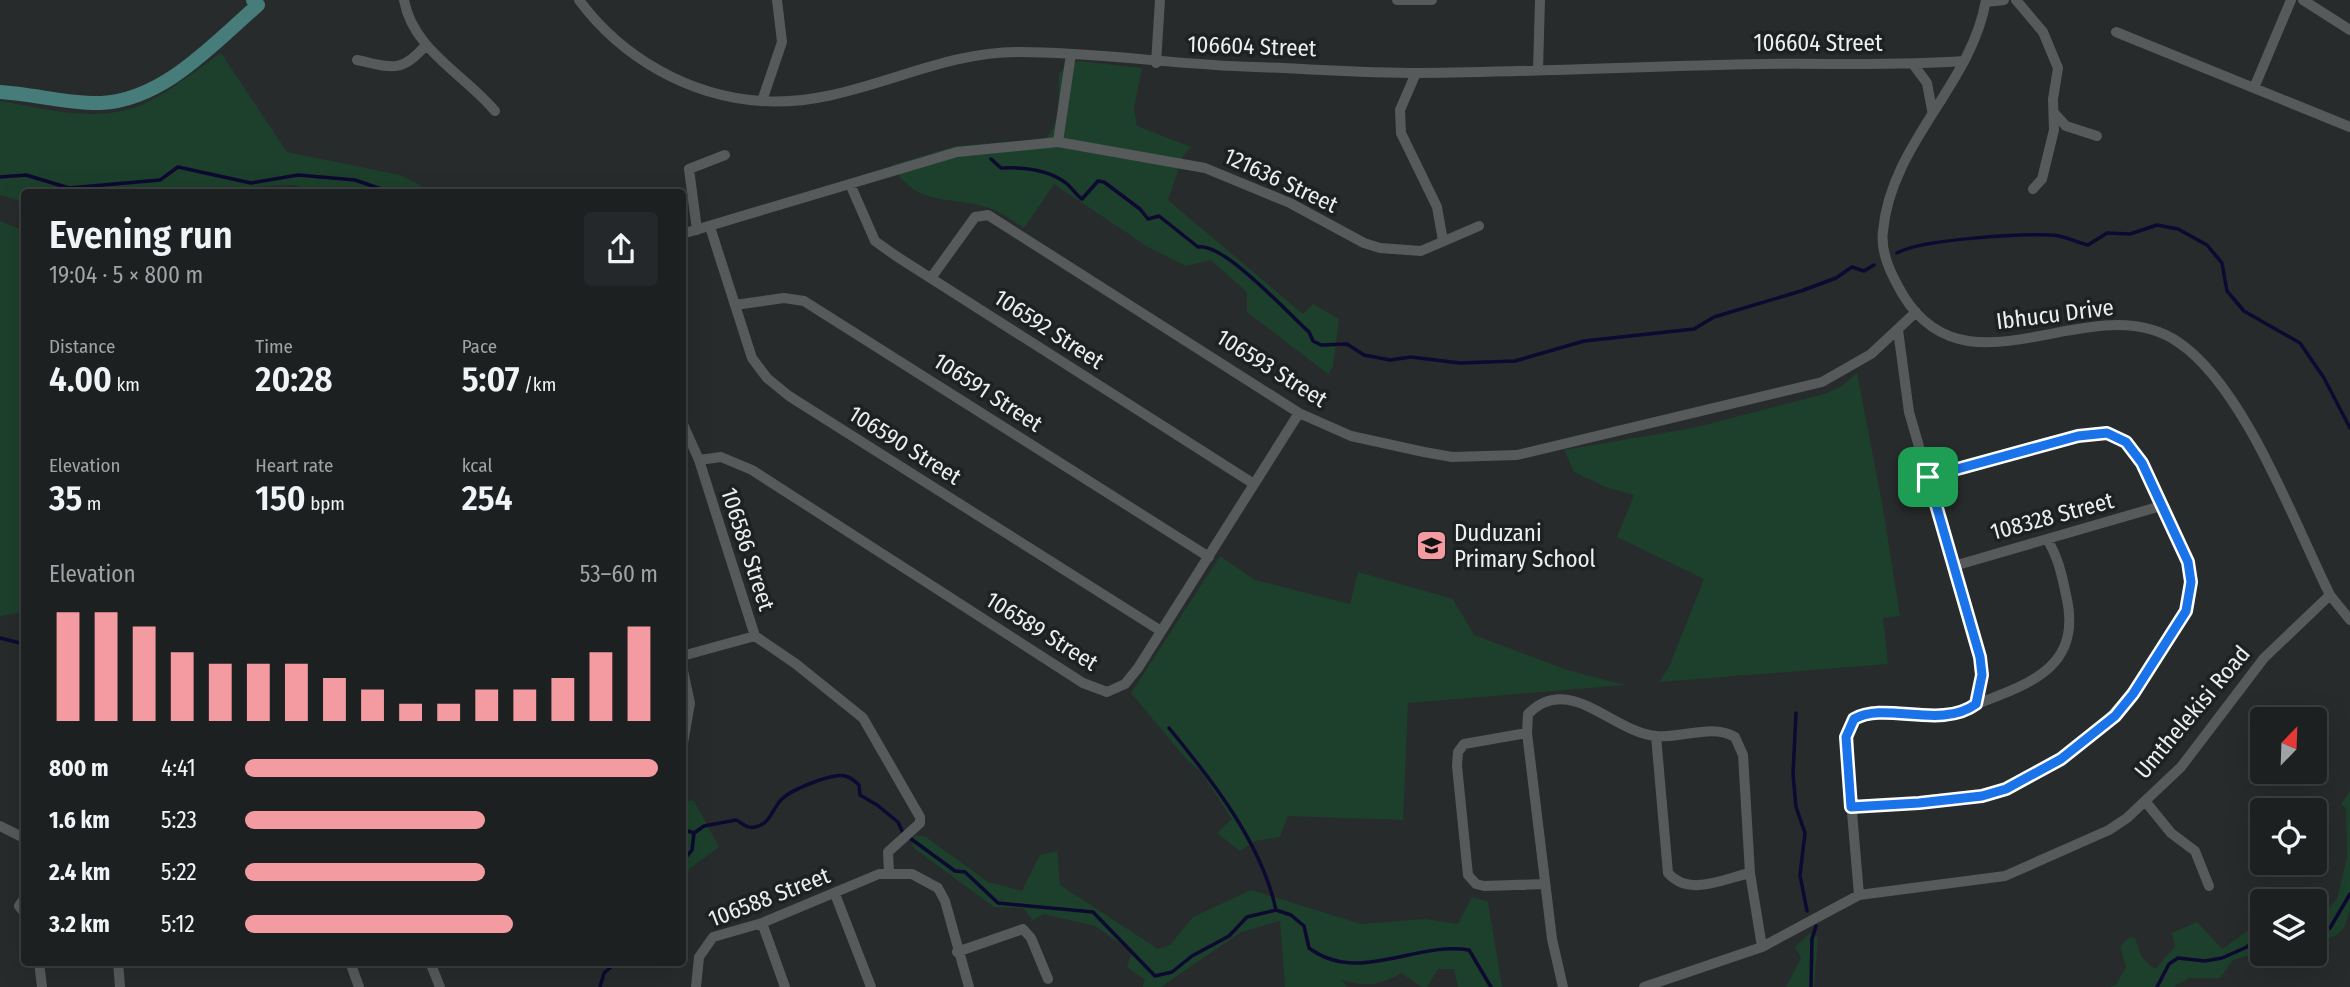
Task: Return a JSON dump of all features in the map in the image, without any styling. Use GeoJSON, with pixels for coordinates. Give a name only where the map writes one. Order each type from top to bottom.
{"type":"FeatureCollection","features":[{"type":"Feature","properties":{"kind":"main road"},"geometry":{"type":"LineString","coordinates":[[0,92],[103,103],[133,97],[158,86],[183,68],[256,3]]}},
{"type":"Feature","properties":{"kind":"street"},"geometry":{"type":"LineString","coordinates":[[404,0],[411,27],[425,46],[479,92],[495,111]]}},
{"type":"Feature","properties":{"kind":"street","name":"106604 Street"},"geometry":{"type":"LineString","coordinates":[[579,0],[610,34],[660,71],[714,94],[762,101],[802,100],[834,94],[982,53],[1070,54],[1156,63],[1416,73],[1963,61]]}},
{"type":"Feature","properties":{"kind":"street"},"geometry":{"type":"LineString","coordinates":[[762,101],[782,42],[778,0]]}},
{"type":"Feature","properties":{"kind":"street"},"geometry":{"type":"LineString","coordinates":[[1156,63],[1160,0]]}},
{"type":"Feature","properties":{"kind":"street"},"geometry":{"type":"LineString","coordinates":[[1397,0],[1432,0]]}},
{"type":"Feature","properties":{"kind":"street"},"geometry":{"type":"LineString","coordinates":[[1986,1],[2004,0]]}},
{"type":"Feature","properties":{"kind":"street"},"geometry":{"type":"LineString","coordinates":[[2017,0],[2043,32],[2058,72],[2053,99],[2054,130],[2042,178],[2033,189]]}},
{"type":"Feature","properties":{"kind":"street"},"geometry":{"type":"LineString","coordinates":[[2254,88],[2291,0]]}},
{"type":"Feature","properties":{"kind":"street"},"geometry":{"type":"LineString","coordinates":[[2303,0],[2350,30]]}},
{"type":"Feature","properties":{"kind":"street"},"geometry":{"type":"LineString","coordinates":[[1537,1],[1538,69]]}},
{"type":"Feature","properties":{"kind":"street","name":"Ibhucu Drive"},"geometry":{"type":"LineString","coordinates":[[1986,1],[1979,28],[1963,61],[1932,110],[1894,185],[1882,238],[1896,283],[1916,312],[1950,336],[1978,344],[2004,343],[2105,325],[2151,330],[2180,343],[2207,368],[2243,421],[2330,595],[2350,620]]}},
{"type":"Feature","properties":{"kind":"street"},"geometry":{"type":"LineString","coordinates":[[2116,32],[2350,127]]}},
{"type":"Feature","properties":{"kind":"street"},"geometry":{"type":"LineString","coordinates":[[357,60],[400,67],[412,61],[425,46]]}},
{"type":"Feature","properties":{"kind":"street"},"geometry":{"type":"LineString","coordinates":[[686,233],[957,152],[1058,142],[1070,54]]}},
{"type":"Feature","properties":{"kind":"street"},"geometry":{"type":"LineString","coordinates":[[1913,64],[1927,83],[1932,110]]}},
{"type":"Feature","properties":{"kind":"street"},"geometry":{"type":"LineString","coordinates":[[1416,73],[1400,110],[1401,133],[1437,207],[1443,241]]}},
{"type":"Feature","properties":{"kind":"street"},"geometry":{"type":"LineString","coordinates":[[2054,113],[2066,126],[2097,136]]}},
{"type":"Feature","properties":{"kind":"street","name":"121636 Street"},"geometry":{"type":"LineString","coordinates":[[1058,142],[1205,168],[1290,203],[1364,243],[1380,248],[1421,250],[1479,226]]}},
{"type":"Feature","properties":{"kind":"street"},"geometry":{"type":"LineString","coordinates":[[697,230],[689,169],[725,155]]}},
{"type":"Feature","properties":{"kind":"street","name":"106592 Street"},"geometry":{"type":"LineString","coordinates":[[850,184],[875,241],[1254,485]]}},
{"type":"Feature","properties":{"kind":"street","name":"106593 Street"},"geometry":{"type":"LineString","coordinates":[[931,278],[975,217],[988,215],[1299,413],[1351,436],[1452,457],[1517,455],[1822,382],[1854,366],[1916,312]]}},
{"type":"Feature","properties":{"kind":"street","name":"106590 Street"},"geometry":{"type":"LineString","coordinates":[[709,227],[752,358],[767,378],[789,396],[1161,631]]}},
{"type":"Feature","properties":{"kind":"street","name":"106591 Street"},"geometry":{"type":"LineString","coordinates":[[735,304],[784,298],[804,301],[1209,557]]}},
{"type":"Feature","properties":{"kind":"street"},"geometry":{"type":"LineString","coordinates":[[1898,330],[1909,412],[1981,662],[1976,704]]}},
{"type":"Feature","properties":{"kind":"street","name":"106589 Street"},"geometry":{"type":"LineString","coordinates":[[699,460],[721,457],[752,470],[1097,690],[1114,691],[1125,684],[1161,631],[1299,413]]}},
{"type":"Feature","properties":{"kind":"street","name":"106586 Street"},"geometry":{"type":"LineString","coordinates":[[686,431],[699,460],[755,636],[796,664],[863,718],[920,817],[920,823],[888,852],[889,872]]}},
{"type":"Feature","properties":{"kind":"street"},"geometry":{"type":"LineString","coordinates":[[1851,807],[1982,796],[2006,789],[2055,764],[2115,716],[2182,618],[2190,597],[2188,562],[2133,450],[2126,442],[2107,433],[2078,436],[1928,477]]}},
{"type":"Feature","properties":{"kind":"street","name":"108328 Street"},"geometry":{"type":"LineString","coordinates":[[1954,566],[2161,506]]}},
{"type":"Feature","properties":{"kind":"street"},"geometry":{"type":"LineString","coordinates":[[1859,895],[1846,737],[1854,719],[1875,714],[1953,714],[1991,701],[2050,668],[2067,645],[2070,626],[2068,602],[2057,558],[2047,540]]}},
{"type":"Feature","properties":{"kind":"street","name":"Umthelekisi Road"},"geometry":{"type":"LineString","coordinates":[[1644,987],[1762,947],[1859,895],[2005,876],[2109,830],[2145,802],[2181,767],[2274,647],[2330,595]]}},
{"type":"Feature","properties":{"kind":"street"},"geometry":{"type":"LineString","coordinates":[[686,655],[755,636]]}},
{"type":"Feature","properties":{"kind":"street"},"geometry":{"type":"LineString","coordinates":[[686,685],[690,703],[686,726]]}},
{"type":"Feature","properties":{"kind":"street"},"geometry":{"type":"LineString","coordinates":[[1563,987],[1556,962],[1527,733],[1528,714],[1546,701],[1567,699],[1656,736],[1722,731],[1737,740],[1745,779],[1750,873],[1762,947]]}},
{"type":"Feature","properties":{"kind":"street"},"geometry":{"type":"LineString","coordinates":[[1527,733],[1467,742],[1460,749],[1458,774],[1468,875],[1476,884],[1484,886],[1545,884]]}},
{"type":"Feature","properties":{"kind":"street"},"geometry":{"type":"LineString","coordinates":[[1656,736],[1668,873],[1677,882],[1691,887],[1750,873]]}},
{"type":"Feature","properties":{"kind":"street"},"geometry":{"type":"LineString","coordinates":[[2145,802],[2171,833],[2195,851],[2209,886]]}},
{"type":"Feature","properties":{"kind":"street"},"geometry":{"type":"LineString","coordinates":[[0,826],[21,836]]}},
{"type":"Feature","properties":{"kind":"street"},"geometry":{"type":"LineString","coordinates":[[889,872],[912,874],[938,888],[945,901],[957,952],[969,987]]}},
{"type":"Feature","properties":{"kind":"street","name":"106588 Street"},"geometry":{"type":"LineString","coordinates":[[696,987],[699,957],[713,937],[762,923],[889,872]]}},
{"type":"Feature","properties":{"kind":"street"},"geometry":{"type":"LineString","coordinates":[[835,894],[871,987]]}},
{"type":"Feature","properties":{"kind":"street"},"geometry":{"type":"LineString","coordinates":[[762,923],[785,987]]}},
{"type":"Feature","properties":{"kind":"street"},"geometry":{"type":"LineString","coordinates":[[957,952],[1023,929],[1031,938],[1048,979]]}},
{"type":"Feature","properties":{"kind":"street"},"geometry":{"type":"LineString","coordinates":[[39,966],[42,987]]}},
{"type":"Feature","properties":{"kind":"street"},"geometry":{"type":"LineString","coordinates":[[118,966],[120,987]]}},
{"type":"Feature","properties":{"kind":"street"},"geometry":{"type":"LineString","coordinates":[[351,966],[359,987]]}},
{"type":"Feature","properties":{"kind":"street"},"geometry":{"type":"LineString","coordinates":[[432,966],[440,987]]}},
{"type":"Feature","properties":{"kind":"green space"},"geometry":{"type":"Polygon","coordinates":[[[221,53],[287,152],[400,175],[427,189],[308,189],[295,185],[201,189],[21,189],[21,201],[0,195],[0,101],[54,111],[90,114],[126,110],[164,93],[221,53]]]}},
{"type":"Feature","properties":{"kind":"green space"},"geometry":{"type":"Polygon","coordinates":[[[1078,61],[1142,68],[1134,108],[1137,126],[1191,147],[1183,156],[1168,200],[1303,314],[1313,304],[1339,319],[1333,367],[1328,374],[1247,312],[1247,292],[1211,260],[1186,266],[1148,247],[1054,184],[1024,228],[992,209],[925,195],[902,179],[892,165],[956,146],[1045,139],[1057,117],[1059,73],[1078,61]]]}},
{"type":"Feature","properties":{"kind":"green space"},"geometry":{"type":"Polygon","coordinates":[[[0,221],[21,230],[21,612],[0,616],[0,221]]]}},
{"type":"Feature","properties":{"kind":"green space"},"geometry":{"type":"Polygon","coordinates":[[[1857,373],[1900,616],[1883,618],[1888,664],[1659,682],[1669,667],[1704,579],[1617,537],[1634,495],[1606,487],[1574,472],[1564,450],[1693,428],[1824,394],[1842,386],[1857,373]]]}},
{"type":"Feature","properties":{"kind":"green space"},"geometry":{"type":"Polygon","coordinates":[[[1220,556],[1255,580],[1350,604],[1358,572],[1453,599],[1474,635],[1567,670],[1625,685],[1408,703],[1403,820],[1288,816],[1280,837],[1255,841],[1240,851],[1217,833],[1232,819],[1201,772],[1187,760],[1131,693],[1220,556]]]}},
{"type":"Feature","properties":{"kind":"green space"},"geometry":{"type":"Polygon","coordinates":[[[2350,791],[2350,909],[2344,928],[2335,936],[2327,938],[2327,910],[2337,899],[2347,857],[2346,808],[2341,804],[2350,791]]]}},
{"type":"Feature","properties":{"kind":"green space"},"geometry":{"type":"Polygon","coordinates":[[[686,800],[694,801],[719,847],[689,869],[686,885],[686,800]]]}},
{"type":"Feature","properties":{"kind":"green space"},"geometry":{"type":"Polygon","coordinates":[[[915,835],[926,837],[988,882],[1022,891],[1040,855],[1057,851],[1060,885],[1158,949],[1170,945],[1193,917],[1251,890],[1361,924],[1425,919],[1458,924],[1472,897],[1488,902],[1502,987],[1458,987],[1454,969],[1438,969],[1427,987],[1422,987],[1401,973],[1386,981],[1372,984],[1341,980],[1348,987],[1285,987],[1280,921],[1241,932],[1161,987],[1143,987],[1145,980],[1127,967],[1132,952],[1095,926],[1044,914],[1033,920],[1023,908],[994,907],[915,849],[912,844],[915,835]]]}},
{"type":"Feature","properties":{"kind":"green space"},"geometry":{"type":"Polygon","coordinates":[[[2197,922],[2222,949],[2250,929],[2250,953],[2233,960],[2220,978],[2189,978],[2173,987],[2109,987],[2116,985],[2126,967],[2120,946],[2130,937],[2135,938],[2142,958],[2155,969],[2175,947],[2172,933],[2197,922]]]}},
{"type":"Feature","properties":{"kind":"green space"},"geometry":{"type":"Polygon","coordinates":[[[1809,934],[1818,937],[1814,987],[1786,987],[1801,958],[1795,947],[1809,934]]]}},
{"type":"Feature","properties":{"kind":"waterway"},"geometry":{"type":"LineString","coordinates":[[991,159],[1001,168],[1026,169],[1059,178],[1082,199],[1098,181],[1104,182],[1140,209],[1148,219],[1159,216],[1198,247],[1209,248],[1238,266],[1309,332],[1313,341],[1321,345],[1347,344],[1364,355],[1390,360],[1411,357],[1460,363],[1515,361],[1584,341],[1694,329],[1714,317],[1836,278],[1852,267],[1864,271],[1874,265]]}},
{"type":"Feature","properties":{"kind":"waterway"},"geometry":{"type":"LineString","coordinates":[[0,177],[26,175],[69,188],[160,180],[178,167],[251,183],[298,175],[355,180],[381,189]]}},
{"type":"Feature","properties":{"kind":"waterway"},"geometry":{"type":"LineString","coordinates":[[1897,253],[1927,244],[1971,238],[2056,235],[2088,245],[2107,233],[2130,234],[2157,225],[2178,229],[2207,245],[2222,263],[2227,291],[2244,311],[2300,343],[2324,378],[2350,428]]}},
{"type":"Feature","properties":{"kind":"waterway"},"geometry":{"type":"LineString","coordinates":[[0,638],[21,643]]}},
{"type":"Feature","properties":{"kind":"waterway"},"geometry":{"type":"LineString","coordinates":[[1796,713],[1793,774],[1796,807],[1805,833],[1800,875],[1807,911]]}},
{"type":"Feature","properties":{"kind":"waterway"},"geometry":{"type":"LineString","coordinates":[[1169,728],[1218,791],[1247,837],[1269,885],[1276,910]]}},
{"type":"Feature","properties":{"kind":"waterway"},"geometry":{"type":"LineString","coordinates":[[686,830],[694,833],[704,826],[736,820],[755,827],[767,820],[780,801],[792,792],[821,780],[845,776],[859,785],[860,795],[898,822],[903,833],[955,871],[965,872],[998,903],[1093,912],[1155,976],[1172,972],[1192,956],[1229,936],[1247,917],[1276,910],[1291,915],[1304,926],[1309,948],[1328,958],[1347,963],[1367,963],[1428,951],[1469,950],[1491,987]]}},
{"type":"Feature","properties":{"kind":"waterway"},"geometry":{"type":"LineString","coordinates":[[686,857],[692,850],[694,833]]}},
{"type":"Feature","properties":{"kind":"waterway"},"geometry":{"type":"LineString","coordinates":[[2327,929],[2350,894]]}},
{"type":"Feature","properties":{"kind":"waterway"},"geometry":{"type":"LineString","coordinates":[[1811,987],[1812,939],[1816,926]]}},
{"type":"Feature","properties":{"kind":"waterway"},"geometry":{"type":"LineString","coordinates":[[2157,987],[2169,964],[2178,958],[2205,961],[2222,958],[2250,944]]}},
{"type":"Feature","properties":{"kind":"waterway"},"geometry":{"type":"LineString","coordinates":[[600,987],[604,973],[612,966]]}},
{"type":"Feature","properties":{"kind":"place","name":"Duduzani Primary School"},"geometry":{"type":"Point","coordinates":[1431,546]}},
{"type":"Feature","properties":{"kind":"route"},"geometry":{"type":"LineString","coordinates":[[2107,433],[2117,437],[2126,442],[2142,463],[2180,544],[2188,562],[2190,597],[2182,618],[2133,694],[2106,724],[2055,764],[2006,789],[1982,796],[1851,807],[1846,737],[1854,719],[1875,714],[1953,714],[1976,704],[1982,675],[1980,657],[1928,477],[2078,436],[2107,433]]}}]}
